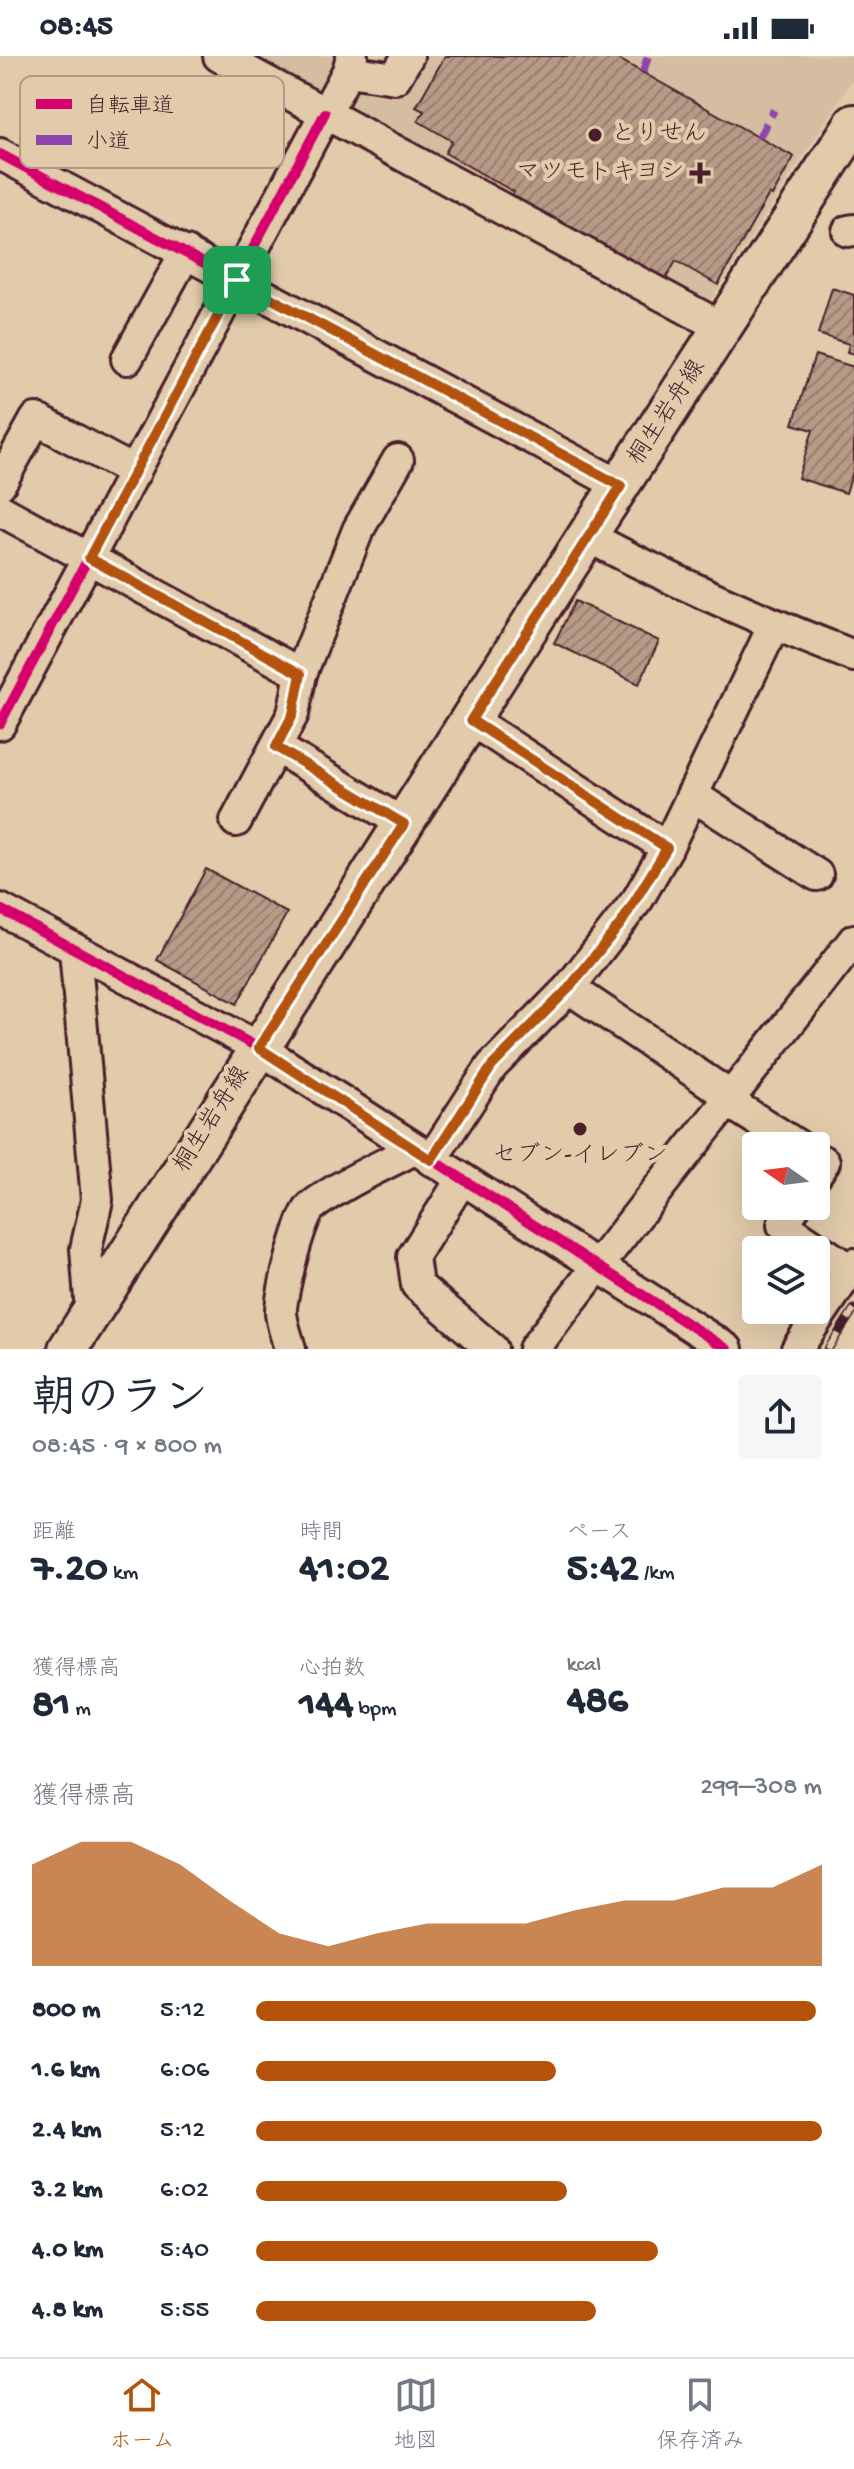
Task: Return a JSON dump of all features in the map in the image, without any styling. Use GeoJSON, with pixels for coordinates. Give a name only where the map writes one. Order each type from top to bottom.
{"type":"FeatureCollection","features":[{"type":"Feature","properties":{"kind":"main road","name":"桐生岩舟線"},"geometry":{"type":"LineString","coordinates":[[72,1348],[91,1311],[259,1048],[854,124]]}},
{"type":"Feature","properties":{"kind":"street"},"geometry":{"type":"LineString","coordinates":[[219,56],[256,76]]}},
{"type":"Feature","properties":{"kind":"street"},"geometry":{"type":"LineString","coordinates":[[0,724],[350,64],[395,78],[408,56]]}},
{"type":"Feature","properties":{"kind":"street"},"geometry":{"type":"LineString","coordinates":[[284,91],[723,328]]}},
{"type":"Feature","properties":{"kind":"street"},"geometry":{"type":"LineString","coordinates":[[0,154],[20,165]]}},
{"type":"Feature","properties":{"kind":"street"},"geometry":{"type":"LineString","coordinates":[[27,168],[621,486]]}},
{"type":"Feature","properties":{"kind":"street"},"geometry":{"type":"LineString","coordinates":[[127,359],[186,252]]}},
{"type":"Feature","properties":{"kind":"street"},"geometry":{"type":"LineString","coordinates":[[0,484],[36,419],[135,472]]}},
{"type":"Feature","properties":{"kind":"street"},"geometry":{"type":"LineString","coordinates":[[236,821],[293,714],[301,674],[358,530],[398,460]]}},
{"type":"Feature","properties":{"kind":"street"},"geometry":{"type":"LineString","coordinates":[[0,510],[301,674]]}},
{"type":"Feature","properties":{"kind":"street"},"geometry":{"type":"LineString","coordinates":[[587,536],[655,572],[774,625],[854,656]]}},
{"type":"Feature","properties":{"kind":"street"},"geometry":{"type":"LineString","coordinates":[[290,1349],[281,1311],[291,1260],[305,1214],[321,1201],[422,1154],[492,1066],[569,988],[622,922],[667,848],[774,625]]}},
{"type":"Feature","properties":{"kind":"street"},"geometry":{"type":"LineString","coordinates":[[471,720],[667,848]]}},
{"type":"Feature","properties":{"kind":"street"},"geometry":{"type":"LineString","coordinates":[[276,747],[404,824]]}},
{"type":"Feature","properties":{"kind":"street"},"geometry":{"type":"LineString","coordinates":[[692,795],[817,875]]}},
{"type":"Feature","properties":{"kind":"street"},"geometry":{"type":"LineString","coordinates":[[0,909],[259,1048],[727,1349]]}},
{"type":"Feature","properties":{"kind":"street"},"geometry":{"type":"LineString","coordinates":[[534,1349],[854,940]]}},
{"type":"Feature","properties":{"kind":"street"},"geometry":{"type":"LineString","coordinates":[[75,950],[97,1200],[86,1249],[91,1311]]}},
{"type":"Feature","properties":{"kind":"street"},"geometry":{"type":"LineString","coordinates":[[569,988],[724,1092],[729,1102],[776,1132]]}},
{"type":"Feature","properties":{"kind":"street"},"geometry":{"type":"LineString","coordinates":[[462,1179],[413,1257],[417,1285],[492,1349]]}},
{"type":"Feature","properties":{"kind":"street"},"geometry":{"type":"LineString","coordinates":[[786,1220],[783,1225],[852,1267],[797,1349]]}},
{"type":"Feature","properties":{"kind":"shaded area"},"geometry":{"type":"Polygon","coordinates":[[[249,56],[854,56],[854,77],[707,306],[249,56]]]}},
{"type":"Feature","properties":{"kind":"building"},"geometry":{"type":"Polygon","coordinates":[[[445,56],[613,56],[794,157],[772,196],[769,194],[718,285],[676,261],[665,280],[511,196],[514,192],[445,153],[452,141],[418,121],[424,111],[416,107],[445,56]]]}},
{"type":"Feature","properties":{"kind":"building"},"geometry":{"type":"Polygon","coordinates":[[[832,288],[854,295],[854,354],[847,352],[849,344],[818,334],[832,288]]]}},
{"type":"Feature","properties":{"kind":"building"},"geometry":{"type":"Polygon","coordinates":[[[815,355],[854,367],[854,468],[846,493],[798,478],[813,430],[793,424],[815,355]]]}},
{"type":"Feature","properties":{"kind":"building"},"geometry":{"type":"Polygon","coordinates":[[[575,601],[659,641],[639,684],[554,643],[575,601]]]}},
{"type":"Feature","properties":{"kind":"building"},"geometry":{"type":"Polygon","coordinates":[[[206,869],[287,913],[237,1004],[157,960],[206,869]]]}},
{"type":"Feature","properties":{"kind":"railway"},"geometry":{"type":"LineString","coordinates":[[828,1349],[854,1309]]}},
{"type":"Feature","properties":{"kind":"marked path"},"geometry":{"type":"LineString","coordinates":[[643,72],[648,56]]}},
{"type":"Feature","properties":{"kind":"marked path"},"geometry":{"type":"LineString","coordinates":[[759,137],[774,110]]}},
{"type":"Feature","properties":{"kind":"cycle path"},"geometry":{"type":"LineString","coordinates":[[0,724],[325,113]]}},
{"type":"Feature","properties":{"kind":"cycle path"},"geometry":{"type":"LineString","coordinates":[[0,154],[20,165]]}},
{"type":"Feature","properties":{"kind":"cycle path"},"geometry":{"type":"LineString","coordinates":[[26,168],[621,486]]}},
{"type":"Feature","properties":{"kind":"cycle path"},"geometry":{"type":"LineString","coordinates":[[0,909],[259,1048],[727,1349]]}},
{"type":"Feature","properties":{"kind":"place","name":"とりせん"},"geometry":{"type":"Point","coordinates":[595,135]}},
{"type":"Feature","properties":{"kind":"place","name":"マツモトキヨシ"},"geometry":{"type":"Point","coordinates":[700,173]}},
{"type":"Feature","properties":{"kind":"place","name":"セブン-イレブン"},"geometry":{"type":"Point","coordinates":[580,1129]}},
{"type":"Feature","properties":{"kind":"route"},"geometry":{"type":"LineString","coordinates":[[237,280],[621,486],[471,720],[667,848],[622,922],[569,988],[492,1066],[431,1160],[259,1048],[404,824],[276,747],[293,714],[301,674],[89,558],[237,280]]}}]}
